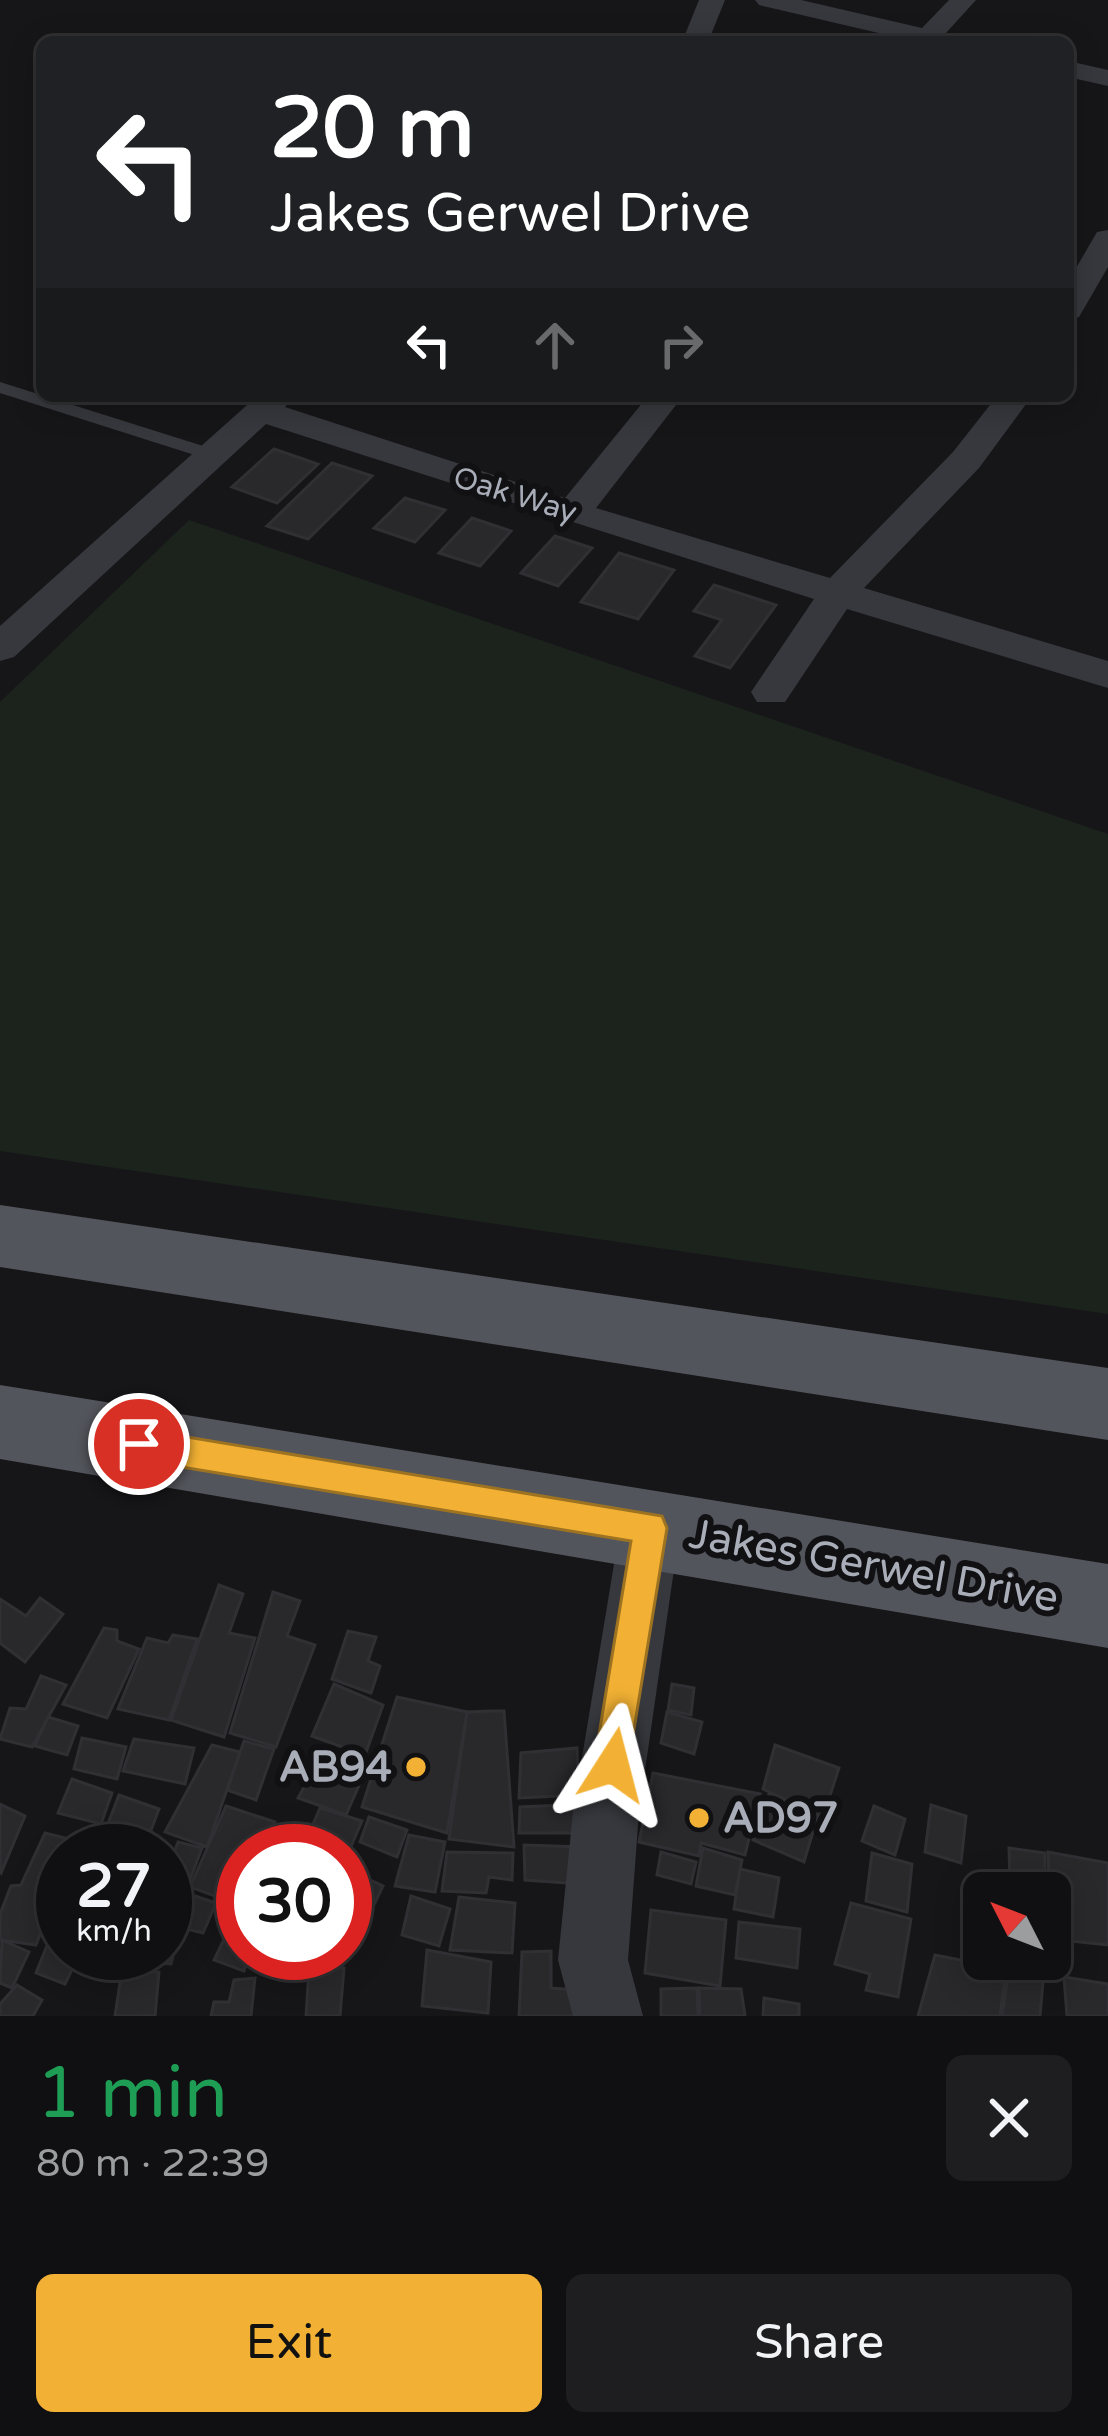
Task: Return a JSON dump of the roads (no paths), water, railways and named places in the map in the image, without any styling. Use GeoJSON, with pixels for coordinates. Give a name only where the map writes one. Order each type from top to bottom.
{"type":"FeatureCollection","features":[{"type":"Feature","properties":{"kind":"main road"},"geometry":{"type":"LineString","coordinates":[[0,1236],[1108,1404]]}},
{"type":"Feature","properties":{"kind":"main road","name":"Jakes Gerwel Drive"},"geometry":{"type":"LineString","coordinates":[[0,1422],[1108,1606]]}},
{"type":"Feature","properties":{"kind":"street"},"geometry":{"type":"LineString","coordinates":[[697,36],[712,0]]}},
{"type":"Feature","properties":{"kind":"street"},"geometry":{"type":"LineString","coordinates":[[768,0],[927,36]]}},
{"type":"Feature","properties":{"kind":"street"},"geometry":{"type":"LineString","coordinates":[[942,36],[963,0]]}},
{"type":"Feature","properties":{"kind":"street"},"geometry":{"type":"LineString","coordinates":[[1074,70],[1108,78]]}},
{"type":"Feature","properties":{"kind":"street"},"geometry":{"type":"LineString","coordinates":[[1074,299],[1108,239]]}},
{"type":"Feature","properties":{"kind":"street"},"geometry":{"type":"LineString","coordinates":[[573,513],[661,402]]}},
{"type":"Feature","properties":{"kind":"street"},"geometry":{"type":"LineString","coordinates":[[771,692],[838,593],[966,460],[1011,402]]}},
{"type":"Feature","properties":{"kind":"street","name":"Oak Way"},"geometry":{"type":"LineString","coordinates":[[0,648],[269,404],[573,513],[1108,675]]}},
{"type":"Feature","properties":{"kind":"street"},"geometry":{"type":"LineString","coordinates":[[608,2016],[593,1960],[606,1812],[650,1528]]}},
{"type":"Feature","properties":{"kind":"lane"},"geometry":{"type":"LineString","coordinates":[[0,387],[36,398]]}},
{"type":"Feature","properties":{"kind":"lane"},"geometry":{"type":"LineString","coordinates":[[47,402],[213,455]]}},
{"type":"Feature","properties":{"kind":"place","name":"AB94"},"geometry":{"type":"Point","coordinates":[416,1767]}},
{"type":"Feature","properties":{"kind":"place","name":"AD97"},"geometry":{"type":"Point","coordinates":[699,1818]}}]}
